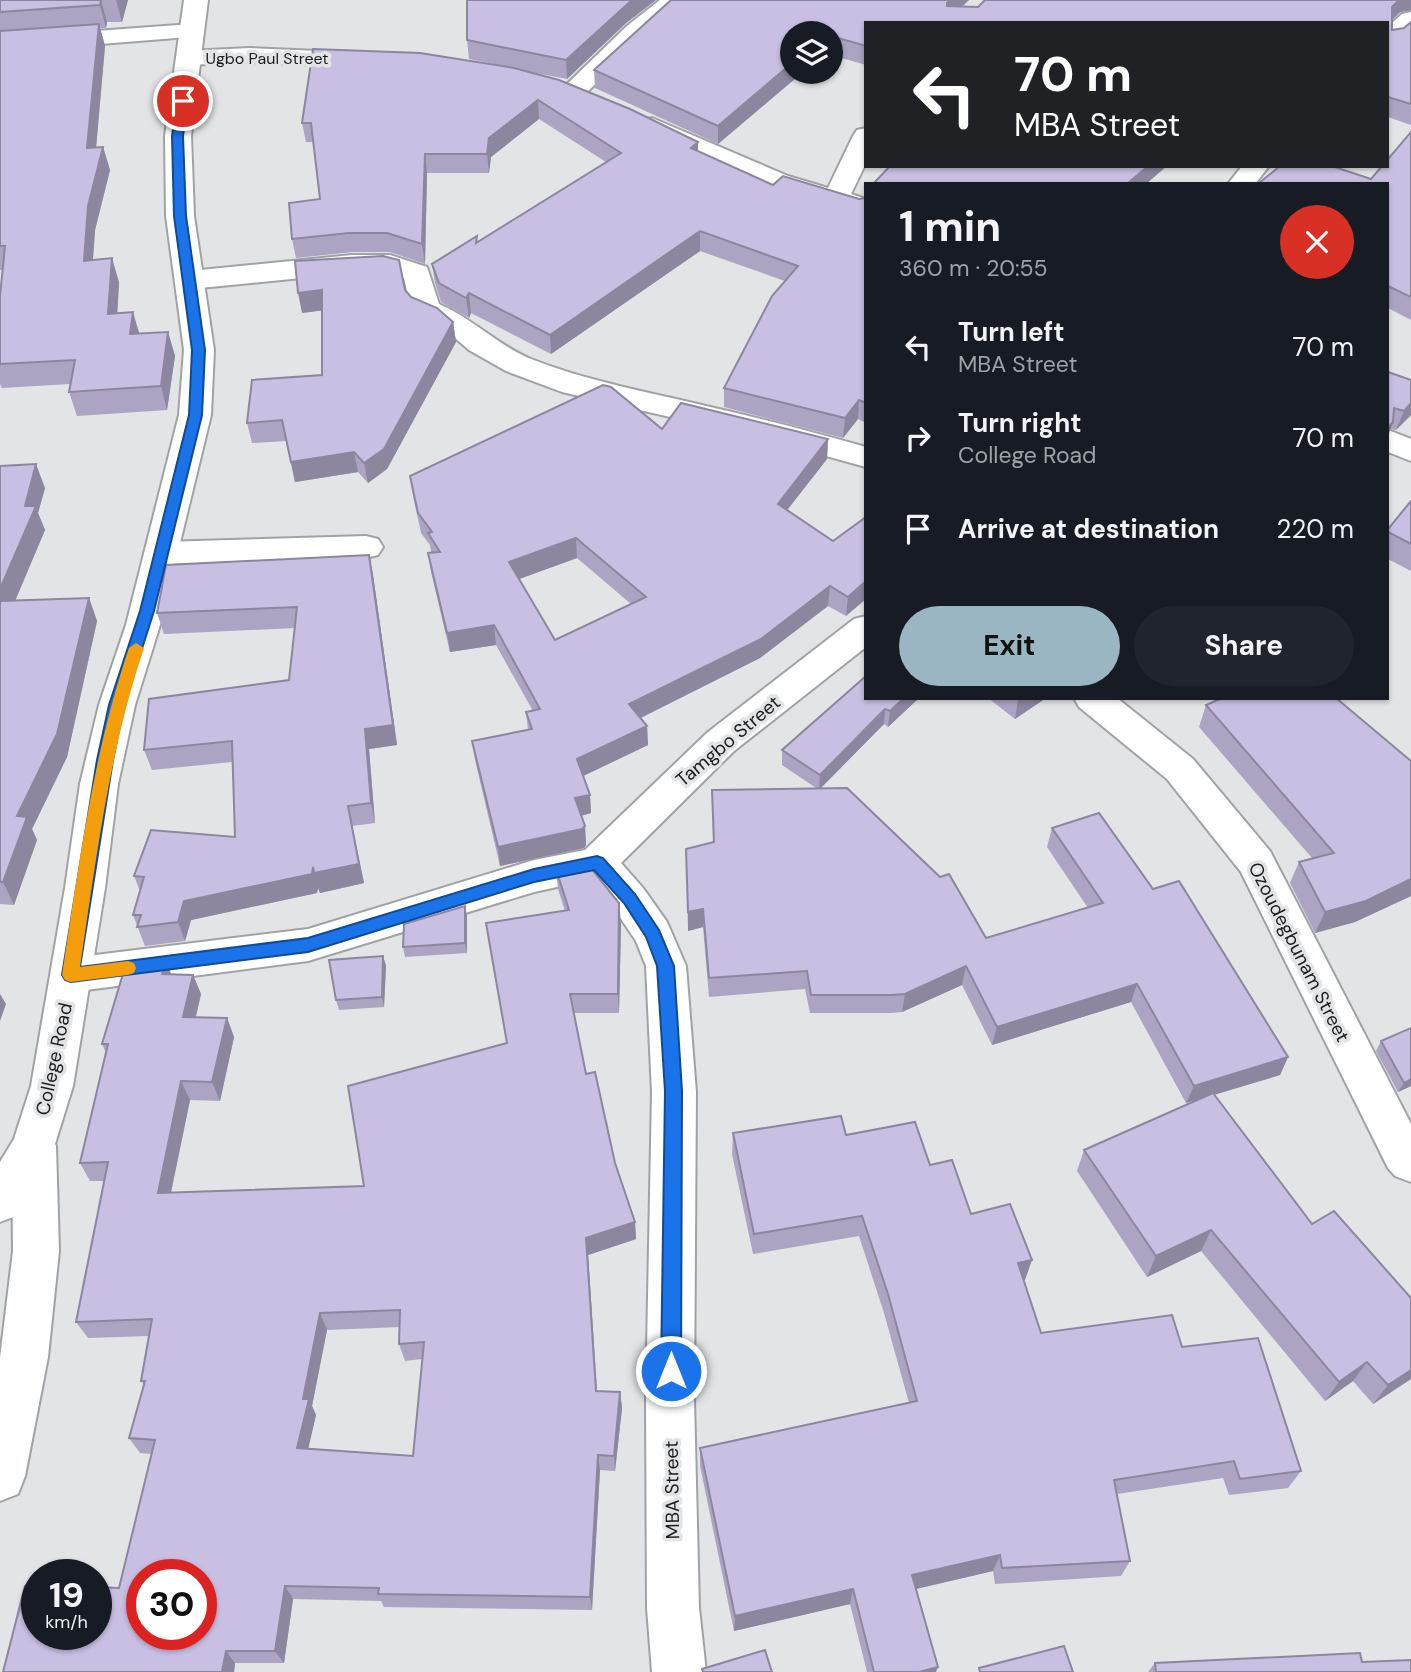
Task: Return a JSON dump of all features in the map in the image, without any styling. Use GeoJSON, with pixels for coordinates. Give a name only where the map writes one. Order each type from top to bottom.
{"type":"FeatureCollection","features":[{"type":"Feature","properties":{"kind":"street"},"geometry":{"type":"LineString","coordinates":[[546,84],[584,96],[636,31],[675,0]]}},
{"type":"Feature","properties":{"kind":"street"},"geometry":{"type":"LineString","coordinates":[[1389,38],[1411,19]]}},
{"type":"Feature","properties":{"kind":"street","name":"Ugbo Paul Street"},"geometry":{"type":"LineString","coordinates":[[0,45],[192,30],[250,55],[384,61]]}},
{"type":"Feature","properties":{"kind":"street","name":"College Road"},"geometry":{"type":"LineString","coordinates":[[0,1202],[34,1146],[52,1086],[99,785],[117,705],[140,637],[195,415],[198,350],[180,216],[178,136],[192,30]]}},
{"type":"Feature","properties":{"kind":"street"},"geometry":{"type":"LineString","coordinates":[[635,117],[735,165],[778,182],[864,206]]}},
{"type":"Feature","properties":{"kind":"street"},"geometry":{"type":"LineString","coordinates":[[835,198],[864,140]]}},
{"type":"Feature","properties":{"kind":"street"},"geometry":{"type":"LineString","coordinates":[[1243,182],[1254,168]]}},
{"type":"Feature","properties":{"kind":"street"},"geometry":{"type":"LineString","coordinates":[[190,280],[340,264],[390,264],[417,273],[426,309],[451,320],[481,344],[517,364],[573,385],[751,426],[864,456]]}},
{"type":"Feature","properties":{"kind":"street"},"geometry":{"type":"LineString","coordinates":[[1389,440],[1411,451]]}},
{"type":"Feature","properties":{"kind":"street"},"geometry":{"type":"LineString","coordinates":[[161,552],[366,547]]}},
{"type":"Feature","properties":{"kind":"street","name":"Tamgbo Street"},"geometry":{"type":"LineString","coordinates":[[597,863],[739,726],[810,675],[864,630]]}},
{"type":"Feature","properties":{"kind":"street","name":"Ozoudegbunam Street"},"geometry":{"type":"LineString","coordinates":[[1095,700],[1181,769],[1256,862],[1355,1063],[1411,1163]]}},
{"type":"Feature","properties":{"kind":"street"},"geometry":{"type":"LineString","coordinates":[[71,975],[308,945],[534,876],[597,863]]}},
{"type":"Feature","properties":{"kind":"street","name":"MBA Street"},"geometry":{"type":"LineString","coordinates":[[597,863],[653,934],[666,966],[674,1091],[670,1399],[673,1608],[679,1672]]}},
{"type":"Feature","properties":{"kind":"street"},"geometry":{"type":"LineString","coordinates":[[0,1476],[24,1357],[36,1251],[34,1146]]}},
{"type":"Feature","properties":{"kind":"building"},"geometry":{"type":"Polygon","coordinates":[[[0,0],[101,0],[100,5],[0,12],[0,0]]]}},
{"type":"Feature","properties":{"kind":"building"},"geometry":{"type":"Polygon","coordinates":[[[467,0],[632,0],[566,60],[467,40],[467,0]]]}},
{"type":"Feature","properties":{"kind":"building"},"geometry":{"type":"Polygon","coordinates":[[[671,0],[950,0],[947,6],[978,7],[985,0],[1399,0],[1392,7],[1392,30],[1404,28],[1411,22],[1411,104],[1389,97],[1389,21],[864,21],[864,45],[843,39],[843,21],[780,21],[780,73],[718,126],[594,70],[671,0]]]}},
{"type":"Feature","properties":{"kind":"building"},"geometry":{"type":"Polygon","coordinates":[[[99,24],[87,148],[103,147],[88,206],[84,261],[112,258],[108,314],[133,312],[130,334],[168,332],[161,386],[69,392],[75,360],[0,364],[0,296],[5,246],[0,246],[0,31],[99,24]]]}},
{"type":"Feature","properties":{"kind":"building"},"geometry":{"type":"Polygon","coordinates":[[[313,49],[420,53],[514,68],[559,80],[630,109],[698,142],[691,148],[773,185],[783,176],[864,198],[864,402],[859,400],[845,418],[724,388],[772,296],[798,266],[700,231],[550,335],[469,293],[466,298],[439,283],[432,264],[477,236],[476,243],[621,153],[538,100],[489,138],[487,154],[425,154],[422,244],[387,233],[349,233],[292,239],[289,203],[320,199],[311,123],[302,123],[313,49]]]}},
{"type":"Feature","properties":{"kind":"building"},"geometry":{"type":"Polygon","coordinates":[[[1411,132],[1411,297],[1389,286],[1389,182],[1260,182],[1278,168],[1338,168],[1371,179],[1380,168],[1389,168],[1389,158],[1411,132]]]}},
{"type":"Feature","properties":{"kind":"building"},"geometry":{"type":"Polygon","coordinates":[[[888,168],[1146,168],[1129,182],[875,182],[888,168]]]}},
{"type":"Feature","properties":{"kind":"building"},"geometry":{"type":"Polygon","coordinates":[[[383,256],[399,260],[405,290],[411,297],[437,308],[453,322],[384,449],[364,463],[354,452],[291,462],[282,420],[247,423],[252,380],[322,375],[322,290],[298,293],[295,261],[383,256]]]}},
{"type":"Feature","properties":{"kind":"building"},"geometry":{"type":"Polygon","coordinates":[[[1389,372],[1411,380],[1411,403],[1404,411],[1394,408],[1393,422],[1389,427],[1389,372]]]}},
{"type":"Feature","properties":{"kind":"building"},"geometry":{"type":"Polygon","coordinates":[[[603,385],[611,387],[662,429],[681,403],[828,439],[778,504],[833,541],[864,518],[864,583],[848,597],[830,586],[761,639],[629,704],[647,726],[577,759],[590,795],[575,798],[585,826],[582,829],[498,847],[472,741],[532,729],[526,712],[540,709],[494,625],[447,633],[428,553],[440,552],[428,533],[432,532],[418,513],[410,476],[603,385]],[[576,538],[509,562],[555,640],[646,597],[576,538]]]}},
{"type":"Feature","properties":{"kind":"building"},"geometry":{"type":"Polygon","coordinates":[[[36,464],[25,506],[36,506],[0,589],[0,466],[36,464]]]}},
{"type":"Feature","properties":{"kind":"building"},"geometry":{"type":"Polygon","coordinates":[[[1411,501],[1411,544],[1389,533],[1389,528],[1411,501]]]}},
{"type":"Feature","properties":{"kind":"building"},"geometry":{"type":"Polygon","coordinates":[[[369,555],[393,725],[365,729],[371,803],[348,806],[359,864],[314,873],[313,867],[312,874],[184,901],[178,922],[137,927],[141,915],[133,915],[144,877],[134,876],[151,830],[235,837],[232,741],[144,750],[149,699],[289,680],[297,607],[157,613],[166,565],[369,555]]]}},
{"type":"Feature","properties":{"kind":"building"},"geometry":{"type":"Polygon","coordinates":[[[89,598],[57,734],[17,816],[27,817],[3,882],[0,882],[0,601],[89,598]]]}},
{"type":"Feature","properties":{"kind":"building"},"geometry":{"type":"Polygon","coordinates":[[[864,678],[864,700],[902,700],[890,711],[885,709],[820,775],[782,750],[864,678]]]}},
{"type":"Feature","properties":{"kind":"building"},"geometry":{"type":"Polygon","coordinates":[[[1217,700],[1338,700],[1411,761],[1411,879],[1366,901],[1325,912],[1299,862],[1334,853],[1206,705],[1217,700]]]}},
{"type":"Feature","properties":{"kind":"building"},"geometry":{"type":"Polygon","coordinates":[[[847,788],[940,877],[949,874],[986,938],[1103,903],[1052,828],[1099,813],[1153,889],[1179,881],[1288,1057],[1194,1086],[1137,984],[997,1027],[966,966],[905,994],[892,995],[811,995],[807,971],[709,978],[703,909],[688,912],[686,849],[714,842],[712,790],[847,788]]]}},
{"type":"Feature","properties":{"kind":"building"},"geometry":{"type":"Polygon","coordinates":[[[586,862],[619,903],[618,994],[570,994],[586,1074],[595,1072],[615,1163],[635,1222],[586,1238],[596,1391],[620,1392],[614,1456],[598,1455],[590,1597],[378,1594],[379,1588],[285,1586],[275,1651],[226,1651],[222,1672],[3,1672],[21,1602],[21,1650],[112,1650],[112,1588],[119,1588],[126,1559],[126,1650],[217,1650],[217,1559],[126,1559],[155,1440],[129,1438],[145,1381],[141,1381],[152,1319],[76,1322],[108,1162],[80,1163],[108,1044],[102,1044],[125,967],[166,961],[162,974],[193,975],[183,1017],[227,1018],[212,1082],[181,1081],[158,1193],[364,1186],[348,1086],[507,1043],[486,923],[569,910],[556,869],[586,862]],[[400,1310],[320,1313],[303,1399],[309,1399],[297,1448],[413,1456],[424,1342],[399,1344],[400,1310]]]}},
{"type":"Feature","properties":{"kind":"building"},"geometry":{"type":"Polygon","coordinates":[[[465,906],[465,943],[403,947],[404,924],[465,906]]]}},
{"type":"Feature","properties":{"kind":"building"},"geometry":{"type":"Polygon","coordinates":[[[383,956],[382,997],[336,1000],[329,960],[383,956]]]}},
{"type":"Feature","properties":{"kind":"building"},"geometry":{"type":"Polygon","coordinates":[[[1411,1028],[1411,1079],[1404,1083],[1381,1041],[1411,1028]]]}},
{"type":"Feature","properties":{"kind":"building"},"geometry":{"type":"Polygon","coordinates":[[[1213,1093],[1312,1224],[1334,1211],[1411,1298],[1411,1370],[1388,1385],[1367,1362],[1339,1382],[1211,1230],[1156,1256],[1084,1150],[1213,1093]]]}},
{"type":"Feature","properties":{"kind":"building"},"geometry":{"type":"Polygon","coordinates":[[[841,1116],[846,1135],[915,1122],[930,1165],[952,1160],[971,1214],[1010,1204],[1032,1260],[1018,1263],[1041,1333],[1172,1315],[1182,1347],[1258,1338],[1301,1471],[1240,1479],[1234,1461],[1114,1480],[1130,1561],[1002,1568],[1000,1555],[912,1575],[938,1667],[919,1672],[874,1672],[853,1589],[735,1616],[700,1448],[917,1401],[888,1294],[862,1216],[754,1234],[733,1133],[841,1116]]]}},
{"type":"Feature","properties":{"kind":"building"},"geometry":{"type":"Polygon","coordinates":[[[1064,1646],[1073,1672],[980,1672],[979,1668],[1064,1646]]]}},
{"type":"Feature","properties":{"kind":"building"},"geometry":{"type":"Polygon","coordinates":[[[765,1650],[772,1672],[703,1672],[702,1669],[765,1650]]]}},
{"type":"Feature","properties":{"kind":"building"},"geometry":{"type":"Polygon","coordinates":[[[1360,1653],[1362,1662],[1411,1660],[1411,1672],[1156,1672],[1155,1663],[1360,1653]]]}},
{"type":"Feature","properties":{"kind":"slow traffic"},"geometry":{"type":"LineString","coordinates":[[128,968],[71,975],[99,785],[117,705],[136,648]]}},
{"type":"Feature","properties":{"kind":"route"},"geometry":{"type":"LineString","coordinates":[[183,101],[178,136],[180,216],[198,350],[199,374],[195,415],[147,611],[117,705],[99,785],[71,975],[308,945],[534,876],[597,863],[629,899],[653,934],[666,966],[674,1091],[671,1371]]}}]}
